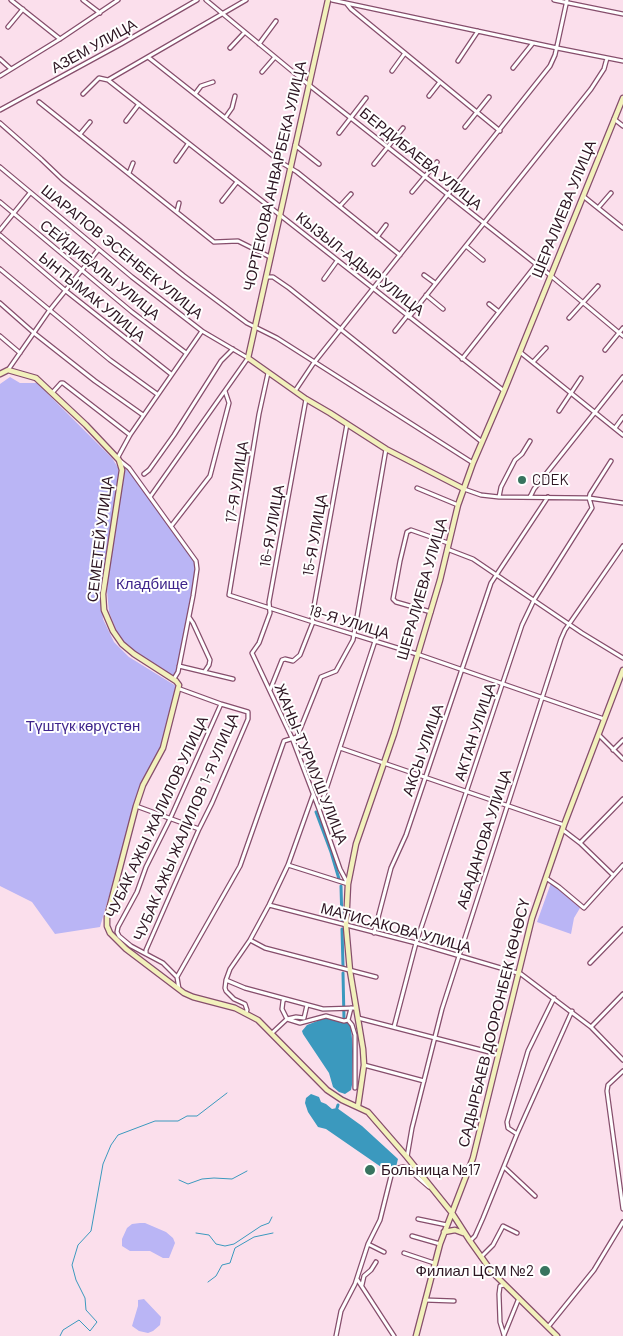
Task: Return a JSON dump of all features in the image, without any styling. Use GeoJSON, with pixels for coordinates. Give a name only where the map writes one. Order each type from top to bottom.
{"type":"FeatureCollection","features":[{"type":"Feature","properties":{"kind":"street"},"geometry":{"type":"LineString","coordinates":[[11,0],[60,39]]}},
{"type":"Feature","properties":{"kind":"street"},"geometry":{"type":"LineString","coordinates":[[83,0],[100,13]]}},
{"type":"Feature","properties":{"kind":"street"},"geometry":{"type":"LineString","coordinates":[[0,76],[118,0]]}},
{"type":"Feature","properties":{"kind":"street","name":"АЗЕМ УЛИЦА"},"geometry":{"type":"LineString","coordinates":[[0,110],[197,0]]}},
{"type":"Feature","properties":{"kind":"street","name":"БЕРДИБАЕВА УЛИЦА"},"geometry":{"type":"LineString","coordinates":[[206,0],[244,33],[550,275],[623,336]]}},
{"type":"Feature","properties":{"kind":"street"},"geometry":{"type":"LineString","coordinates":[[83,94],[99,78],[108,80],[246,0]]}},
{"type":"Feature","properties":{"kind":"street","name":"ЧОРТЕКОВА АНВАРБЕКА УЛИЦА"},"geometry":{"type":"LineString","coordinates":[[248,358],[328,0]]}},
{"type":"Feature","properties":{"kind":"street"},"geometry":{"type":"LineString","coordinates":[[332,0],[557,48],[623,60]]}},
{"type":"Feature","properties":{"kind":"street"},"geometry":{"type":"LineString","coordinates":[[554,0],[567,1],[623,14]]}},
{"type":"Feature","properties":{"kind":"street"},"geometry":{"type":"LineString","coordinates":[[295,392],[314,363],[550,66],[557,48],[567,1]]}},
{"type":"Feature","properties":{"kind":"street"},"geometry":{"type":"LineString","coordinates":[[346,3],[500,131]]}},
{"type":"Feature","properties":{"kind":"street"},"geometry":{"type":"LineString","coordinates":[[8,27],[23,9]]}},
{"type":"Feature","properties":{"kind":"street"},"geometry":{"type":"LineString","coordinates":[[259,44],[276,21]]}},
{"type":"Feature","properties":{"kind":"street"},"geometry":{"type":"LineString","coordinates":[[458,60],[478,31]]}},
{"type":"Feature","properties":{"kind":"street"},"geometry":{"type":"LineString","coordinates":[[230,48],[244,33]]}},
{"type":"Feature","properties":{"kind":"street"},"geometry":{"type":"LineString","coordinates":[[513,68],[533,42]]}},
{"type":"Feature","properties":{"kind":"street"},"geometry":{"type":"LineString","coordinates":[[392,71],[405,53]]}},
{"type":"Feature","properties":{"kind":"street"},"geometry":{"type":"LineString","coordinates":[[148,57],[400,255]]}},
{"type":"Feature","properties":{"kind":"street"},"geometry":{"type":"LineString","coordinates":[[262,72],[275,57]]}},
{"type":"Feature","properties":{"kind":"street"},"geometry":{"type":"LineString","coordinates":[[395,331],[466,246],[591,89],[604,68],[607,58]]}},
{"type":"Feature","properties":{"kind":"street"},"geometry":{"type":"LineString","coordinates":[[0,59],[10,69]]}},
{"type":"Feature","properties":{"kind":"street","name":"КЫЗЫЛ-АДЫР УЛИЦА"},"geometry":{"type":"LineString","coordinates":[[108,80],[504,391]]}},
{"type":"Feature","properties":{"kind":"street"},"geometry":{"type":"LineString","coordinates":[[195,94],[201,86],[213,82]]}},
{"type":"Feature","properties":{"kind":"street"},"geometry":{"type":"LineString","coordinates":[[429,96],[440,82]]}},
{"type":"Feature","properties":{"kind":"street"},"geometry":{"type":"LineString","coordinates":[[225,118],[232,108],[235,96]]}},
{"type":"Feature","properties":{"kind":"street"},"geometry":{"type":"LineString","coordinates":[[465,127],[489,97]]}},
{"type":"Feature","properties":{"kind":"street"},"geometry":{"type":"LineString","coordinates":[[339,134],[366,98]]}},
{"type":"Feature","properties":{"kind":"street","name":"ШЕРАЛИЕВА УЛИЦА"},"geometry":{"type":"LineString","coordinates":[[358,1106],[364,1065],[358,1018],[353,1008],[346,926],[348,884],[356,844],[431,612],[458,505],[473,463],[623,98]]}},
{"type":"Feature","properties":{"kind":"street"},"geometry":{"type":"LineString","coordinates":[[39,102],[214,242],[238,241],[270,257]]}},
{"type":"Feature","properties":{"kind":"street"},"geometry":{"type":"LineString","coordinates":[[126,121],[139,104]]}},
{"type":"Feature","properties":{"kind":"street"},"geometry":{"type":"LineString","coordinates":[[614,119],[623,126]]}},
{"type":"Feature","properties":{"kind":"street"},"geometry":{"type":"LineString","coordinates":[[80,134],[90,122]]}},
{"type":"Feature","properties":{"kind":"street"},"geometry":{"type":"LineString","coordinates":[[0,123],[62,179],[247,323],[277,338],[473,463]]}},
{"type":"Feature","properties":{"kind":"street"},"geometry":{"type":"LineString","coordinates":[[374,164],[403,128]]}},
{"type":"Feature","properties":{"kind":"street"},"geometry":{"type":"LineString","coordinates":[[176,161],[188,144]]}},
{"type":"Feature","properties":{"kind":"street"},"geometry":{"type":"LineString","coordinates":[[295,145],[319,164]]}},
{"type":"Feature","properties":{"kind":"street"},"geometry":{"type":"LineString","coordinates":[[412,192],[437,162]]}},
{"type":"Feature","properties":{"kind":"street"},"geometry":{"type":"LineString","coordinates":[[129,173],[133,163]]}},
{"type":"Feature","properties":{"kind":"street","name":"ШАРАПОВ ЭСЕНБЕК УЛИЦА"},"geometry":{"type":"LineString","coordinates":[[0,167],[98,250],[202,331],[248,358]]}},
{"type":"Feature","properties":{"kind":"street"},"geometry":{"type":"LineString","coordinates":[[222,201],[237,182]]}},
{"type":"Feature","properties":{"kind":"street"},"geometry":{"type":"LineString","coordinates":[[0,230],[30,193]]}},
{"type":"Feature","properties":{"kind":"street"},"geometry":{"type":"LineString","coordinates":[[598,208],[611,193]]}},
{"type":"Feature","properties":{"kind":"street"},"geometry":{"type":"LineString","coordinates":[[340,206],[351,194]]}},
{"type":"Feature","properties":{"kind":"street"},"geometry":{"type":"LineString","coordinates":[[583,196],[623,228]]}},
{"type":"Feature","properties":{"kind":"street","name":"СЕЙДИБАЛЫ УЛИЦА"},"geometry":{"type":"LineString","coordinates":[[0,202],[132,312],[186,353]]}},
{"type":"Feature","properties":{"kind":"street"},"geometry":{"type":"LineString","coordinates":[[177,211],[179,203]]}},
{"type":"Feature","properties":{"kind":"street"},"geometry":{"type":"LineString","coordinates":[[377,237],[386,225]]}},
{"type":"Feature","properties":{"kind":"street","name":"ЫНТЫМАК УЛИЦА"},"geometry":{"type":"LineString","coordinates":[[0,236],[171,374]]}},
{"type":"Feature","properties":{"kind":"street"},"geometry":{"type":"LineString","coordinates":[[466,246],[483,260]]}},
{"type":"Feature","properties":{"kind":"street"},"geometry":{"type":"LineString","coordinates":[[0,373],[8,370],[98,250]]}},
{"type":"Feature","properties":{"kind":"street"},"geometry":{"type":"LineString","coordinates":[[324,279],[337,261]]}},
{"type":"Feature","properties":{"kind":"street"},"geometry":{"type":"LineString","coordinates":[[462,359],[536,265]]}},
{"type":"Feature","properties":{"kind":"street"},"geometry":{"type":"LineString","coordinates":[[0,269],[110,360],[158,394]]}},
{"type":"Feature","properties":{"kind":"street"},"geometry":{"type":"LineString","coordinates":[[424,275],[435,283]]}},
{"type":"Feature","properties":{"kind":"street"},"geometry":{"type":"LineString","coordinates":[[266,277],[273,277],[288,288],[482,442]]}},
{"type":"Feature","properties":{"kind":"street"},"geometry":{"type":"LineString","coordinates":[[569,318],[584,304],[598,286]]}},
{"type":"Feature","properties":{"kind":"street"},"geometry":{"type":"LineString","coordinates":[[426,295],[443,309]]}},
{"type":"Feature","properties":{"kind":"street"},"geometry":{"type":"LineString","coordinates":[[0,303],[34,333],[143,416]]}},
{"type":"Feature","properties":{"kind":"street"},"geometry":{"type":"LineString","coordinates":[[489,304],[499,312]]}},
{"type":"Feature","properties":{"kind":"street"},"geometry":{"type":"LineString","coordinates":[[605,350],[623,328]]}},
{"type":"Feature","properties":{"kind":"street"},"geometry":{"type":"LineString","coordinates":[[175,678],[189,618],[197,569],[196,561],[172,525],[129,468],[118,458],[130,435],[202,331]]}},
{"type":"Feature","properties":{"kind":"street"},"geometry":{"type":"LineString","coordinates":[[0,336],[20,352]]}},
{"type":"Feature","properties":{"kind":"street"},"geometry":{"type":"LineString","coordinates":[[533,362],[546,348]]}},
{"type":"Feature","properties":{"kind":"street"},"geometry":{"type":"LineString","coordinates":[[144,474],[149,470],[174,435],[221,361],[234,349]]}},
{"type":"Feature","properties":{"kind":"street"},"geometry":{"type":"LineString","coordinates":[[520,352],[623,434]]}},
{"type":"Feature","properties":{"kind":"street"},"geometry":{"type":"LineString","coordinates":[[150,497],[248,358],[295,392],[386,449],[464,489],[481,495],[589,498],[623,503]]}},
{"type":"Feature","properties":{"kind":"street","name":"СЕМЕТЕЙ УЛИЦА"},"geometry":{"type":"LineString","coordinates":[[8,370],[36,378],[118,458],[122,470],[103,594],[104,610],[113,631],[122,644],[176,681],[180,689]]}},
{"type":"Feature","properties":{"kind":"street","name":"17-Я УЛИЦА"},"geometry":{"type":"LineString","coordinates":[[230,595],[259,414],[268,373]]}},
{"type":"Feature","properties":{"kind":"street"},"geometry":{"type":"LineString","coordinates":[[530,497],[534,489],[623,377]]}},
{"type":"Feature","properties":{"kind":"street"},"geometry":{"type":"LineString","coordinates":[[559,411],[581,378]]}},
{"type":"Feature","properties":{"kind":"street"},"geometry":{"type":"LineString","coordinates":[[52,393],[63,383],[130,435]]}},
{"type":"Feature","properties":{"kind":"street"},"geometry":{"type":"LineString","coordinates":[[172,525],[210,476],[229,403],[225,391]]}},
{"type":"Feature","properties":{"kind":"street","name":"16-Я УЛИЦА"},"geometry":{"type":"LineString","coordinates":[[252,654],[260,640],[270,613],[271,593],[306,399]]}},
{"type":"Feature","properties":{"kind":"street"},"geometry":{"type":"LineString","coordinates":[[614,428],[623,417]]}},
{"type":"Feature","properties":{"kind":"street","name":"15-Я УЛИЦА"},"geometry":{"type":"LineString","coordinates":[[270,691],[282,660],[293,661],[300,655],[313,622],[312,616],[347,424]]}},
{"type":"Feature","properties":{"kind":"street"},"geometry":{"type":"LineString","coordinates":[[498,496],[515,460],[522,454],[530,441]]}},
{"type":"Feature","properties":{"kind":"street"},"geometry":{"type":"LineString","coordinates":[[181,991],[177,977],[240,866],[283,743],[286,739],[297,737],[321,677],[336,671],[346,656],[353,640],[386,449]]}},
{"type":"Feature","properties":{"kind":"street","name":"АКТАН УЛИЦА"},"geometry":{"type":"LineString","coordinates":[[394,1027],[416,943],[522,625],[534,600],[592,508],[589,498],[611,461]]}},
{"type":"Feature","properties":{"kind":"street"},"geometry":{"type":"LineString","coordinates":[[417,488],[458,505]]}},
{"type":"Feature","properties":{"kind":"street","name":"АКСЫ УЛИЦА"},"geometry":{"type":"LineString","coordinates":[[374,933],[391,868],[406,835],[491,583],[548,497]]}},
{"type":"Feature","properties":{"kind":"street"},"geometry":{"type":"LineString","coordinates":[[431,612],[396,602],[393,599],[402,551],[407,532],[411,530],[473,559],[623,658]]}},
{"type":"Feature","properties":{"kind":"street","name":"АБАДАНОВА УЛИЦА"},"geometry":{"type":"LineString","coordinates":[[408,1157],[412,1128],[442,1009],[561,639],[623,546]]}},
{"type":"Feature","properties":{"kind":"street","name":"18-Я УЛИЦА"},"geometry":{"type":"LineString","coordinates":[[230,595],[417,654],[604,719]]}},
{"type":"Feature","properties":{"kind":"street"},"geometry":{"type":"LineString","coordinates":[[189,618],[210,660],[205,671]]}},
{"type":"Feature","properties":{"kind":"street"},"geometry":{"type":"LineString","coordinates":[[319,809],[375,642]]}},
{"type":"Feature","properties":{"kind":"street","name":"ЖАНЫ-ТУРМУШ УЛИЦА"},"geometry":{"type":"LineString","coordinates":[[252,654],[292,738],[340,869],[348,884]]}},
{"type":"Feature","properties":{"kind":"street"},"geometry":{"type":"LineString","coordinates":[[179,666],[232,679]]}},
{"type":"Feature","properties":{"kind":"street","name":"САДЫРБАЕВ ДООРОНБЕК КӨЧӨСҮ"},"geometry":{"type":"LineString","coordinates":[[416,1336],[434,1262],[473,1158],[497,1054],[532,918],[623,670]]}},
{"type":"Feature","properties":{"kind":"street"},"geometry":{"type":"LineString","coordinates":[[180,689],[163,748],[143,785],[136,806],[108,912],[107,926],[116,940],[181,991],[194,997],[222,1004],[246,1013],[258,1020],[327,1090],[342,1100],[358,1106],[373,1117],[408,1157],[452,1213],[492,1272],[557,1336]]}},
{"type":"Feature","properties":{"kind":"street","name":"ЧУБАК АЖЫ ЖАЛИЛОВ 1-Я УЛИЦА"},"geometry":{"type":"LineString","coordinates":[[177,977],[168,967],[146,954],[148,944],[248,719],[248,712],[180,689]]}},
{"type":"Feature","properties":{"kind":"street","name":"ЧУБАК АЖЫ ЖАЛИЛОВ УЛИЦА"},"geometry":{"type":"LineString","coordinates":[[146,954],[125,942],[118,936],[117,932],[137,892],[150,858],[170,819],[221,704]]}},
{"type":"Feature","properties":{"kind":"street"},"geometry":{"type":"LineString","coordinates":[[599,735],[623,758]]}},
{"type":"Feature","properties":{"kind":"street"},"geometry":{"type":"LineString","coordinates":[[614,750],[623,740]]}},
{"type":"Feature","properties":{"kind":"street"},"geometry":{"type":"LineString","coordinates":[[340,748],[426,776],[564,828],[613,875]]}},
{"type":"Feature","properties":{"kind":"street"},"geometry":{"type":"LineString","coordinates":[[246,1013],[248,1010],[245,1004],[230,996],[224,988],[226,980],[230,969],[250,940],[269,905],[288,865],[313,794]]}},
{"type":"Feature","properties":{"kind":"street"},"geometry":{"type":"LineString","coordinates":[[580,843],[623,799]]}},
{"type":"Feature","properties":{"kind":"street"},"geometry":{"type":"LineString","coordinates":[[136,806],[199,829]]}},
{"type":"Feature","properties":{"kind":"street"},"geometry":{"type":"LineString","coordinates":[[288,865],[348,884]]}},
{"type":"Feature","properties":{"kind":"street"},"geometry":{"type":"LineString","coordinates":[[546,878],[584,908],[623,865]]}},
{"type":"Feature","properties":{"kind":"street","name":"МАТИСАКОВА УЛИЦА"},"geometry":{"type":"LineString","coordinates":[[269,905],[416,943],[518,972]]}},
{"type":"Feature","properties":{"kind":"street"},"geometry":{"type":"LineString","coordinates":[[590,963],[623,929]]}},
{"type":"Feature","properties":{"kind":"street"},"geometry":{"type":"LineString","coordinates":[[250,940],[265,948],[376,977]]}},
{"type":"Feature","properties":{"kind":"street"},"geometry":{"type":"LineString","coordinates":[[518,972],[572,1011],[591,1027],[623,1060]]}},
{"type":"Feature","properties":{"kind":"street"},"geometry":{"type":"LineString","coordinates":[[226,980],[245,988],[323,1009],[353,1008],[348,1020]]}},
{"type":"Feature","properties":{"kind":"street"},"geometry":{"type":"LineString","coordinates":[[591,1027],[623,994]]}},
{"type":"Feature","properties":{"kind":"street"},"geometry":{"type":"LineString","coordinates":[[517,1134],[508,1128],[507,1122],[528,1051],[554,998]]}},
{"type":"Feature","properties":{"kind":"street"},"geometry":{"type":"LineString","coordinates":[[286,999],[283,1001],[282,1009],[287,1019],[300,1023],[326,1016],[344,1021],[348,1020]]}},
{"type":"Feature","properties":{"kind":"street"},"geometry":{"type":"LineString","coordinates":[[272,1033],[287,1019],[304,1018],[307,1005]]}},
{"type":"Feature","properties":{"kind":"street"},"geometry":{"type":"LineString","coordinates":[[470,1241],[476,1236],[517,1134],[572,1011]]}},
{"type":"Feature","properties":{"kind":"street"},"geometry":{"type":"LineString","coordinates":[[358,1018],[497,1054]]}},
{"type":"Feature","properties":{"kind":"street"},"geometry":{"type":"LineString","coordinates":[[348,1020],[352,1025],[355,1035],[355,1088]]}},
{"type":"Feature","properties":{"kind":"street"},"geometry":{"type":"LineString","coordinates":[[364,1065],[424,1081]]}},
{"type":"Feature","properties":{"kind":"street"},"geometry":{"type":"LineString","coordinates":[[623,1071],[608,1085],[607,1092],[623,1209]]}},
{"type":"Feature","properties":{"kind":"street"},"geometry":{"type":"LineString","coordinates":[[336,1336],[341,1311],[357,1278],[368,1244],[380,1220],[389,1181],[396,1170],[401,1167],[407,1168],[431,1188]]}},
{"type":"Feature","properties":{"kind":"street"},"geometry":{"type":"LineString","coordinates":[[504,1167],[535,1196]]}},
{"type":"Feature","properties":{"kind":"street"},"geometry":{"type":"LineString","coordinates":[[418,1219],[447,1225]]}},
{"type":"Feature","properties":{"kind":"street"},"geometry":{"type":"LineString","coordinates":[[548,1327],[594,1270],[623,1222]]}},
{"type":"Feature","properties":{"kind":"street"},"geometry":{"type":"LineString","coordinates":[[481,1257],[493,1245],[503,1226],[517,1233]]}},
{"type":"Feature","properties":{"kind":"street"},"geometry":{"type":"LineString","coordinates":[[444,1232],[455,1230],[466,1235]]}},
{"type":"Feature","properties":{"kind":"street"},"geometry":{"type":"LineString","coordinates":[[412,1236],[440,1244]]}},
{"type":"Feature","properties":{"kind":"street"},"geometry":{"type":"LineString","coordinates":[[368,1244],[384,1252]]}},
{"type":"Feature","properties":{"kind":"street"},"geometry":{"type":"LineString","coordinates":[[404,1253],[434,1262]]}},
{"type":"Feature","properties":{"kind":"street"},"geometry":{"type":"LineString","coordinates":[[361,1285],[364,1276],[376,1262]]}},
{"type":"Feature","properties":{"kind":"street"},"geometry":{"type":"LineString","coordinates":[[357,1278],[394,1336]]}},
{"type":"Feature","properties":{"kind":"street"},"geometry":{"type":"LineString","coordinates":[[504,1284],[500,1286],[499,1294],[500,1322],[504,1335]]}},
{"type":"Feature","properties":{"kind":"street"},"geometry":{"type":"LineString","coordinates":[[504,1335],[519,1298]]}},
{"type":"Feature","properties":{"kind":"street"},"geometry":{"type":"LineString","coordinates":[[425,1300],[454,1300]]}},
{"type":"Feature","properties":{"kind":"green space","name":"Түштүк көрүстөн"},"geometry":{"type":"Polygon","coordinates":[[[10,377],[20,383],[37,383],[112,458],[119,469],[101,596],[103,619],[114,642],[129,657],[176,686],[160,758],[139,793],[100,927],[55,934],[32,902],[0,886],[0,384],[10,377]]]}},
{"type":"Feature","properties":{"kind":"green space","name":"Кладбище"},"geometry":{"type":"Polygon","coordinates":[[[125,469],[130,470],[195,559],[198,577],[179,670],[175,677],[131,650],[119,637],[109,612],[107,591],[110,564],[125,469]]]}},
{"type":"Feature","properties":{"kind":"green space"},"geometry":{"type":"Polygon","coordinates":[[[551,883],[580,908],[574,918],[571,934],[537,922],[551,883]]]}},
{"type":"Feature","properties":{"kind":"green space"},"geometry":{"type":"Polygon","coordinates":[[[145,1223],[166,1232],[173,1238],[175,1243],[169,1258],[163,1258],[150,1251],[130,1251],[122,1246],[122,1239],[127,1228],[132,1224],[145,1223]]]}},
{"type":"Feature","properties":{"kind":"green space"},"geometry":{"type":"Polygon","coordinates":[[[144,1299],[161,1317],[160,1325],[148,1333],[139,1331],[132,1326],[138,1300],[144,1299]]]}},
{"type":"Feature","properties":{"kind":"water"},"geometry":{"type":"Polygon","coordinates":[[[325,1018],[348,1023],[351,1027],[353,1051],[352,1085],[351,1090],[345,1094],[333,1087],[329,1073],[302,1031],[307,1025],[325,1018]]]}},
{"type":"Feature","properties":{"kind":"water"},"geometry":{"type":"Polygon","coordinates":[[[311,1094],[319,1097],[321,1102],[332,1109],[337,1108],[362,1126],[398,1159],[396,1167],[386,1167],[384,1169],[326,1129],[318,1127],[308,1112],[305,1103],[306,1098],[311,1094]]]}},
{"type":"Feature","properties":{"kind":"waterway"},"geometry":{"type":"LineString","coordinates":[[316,812],[339,879]]}},
{"type":"Feature","properties":{"kind":"waterway"},"geometry":{"type":"LineString","coordinates":[[341,886],[342,923]]}},
{"type":"Feature","properties":{"kind":"waterway"},"geometry":{"type":"LineString","coordinates":[[342,929],[343,966]]}},
{"type":"Feature","properties":{"kind":"waterway"},"geometry":{"type":"LineString","coordinates":[[343,973],[344,1020]]}},
{"type":"Feature","properties":{"kind":"waterway"},"geometry":{"type":"LineString","coordinates":[[60,1336],[63,1330],[79,1320],[90,1331],[97,1322],[86,1310],[85,1298],[76,1280],[72,1265],[78,1245],[91,1231],[103,1164],[111,1145],[118,1135],[155,1121],[178,1121],[187,1116],[197,1116],[227,1093]]}},
{"type":"Feature","properties":{"kind":"waterway"},"geometry":{"type":"LineString","coordinates":[[179,1180],[188,1184],[202,1179],[232,1179],[247,1171]]}},
{"type":"Feature","properties":{"kind":"waterway"},"geometry":{"type":"LineString","coordinates":[[196,1233],[209,1235],[216,1244],[225,1246],[234,1244],[261,1226],[269,1223],[272,1217]]}},
{"type":"Feature","properties":{"kind":"waterway"},"geometry":{"type":"LineString","coordinates":[[208,1282],[216,1276],[222,1265],[230,1263],[235,1248],[254,1237],[273,1233]]}},
{"type":"Feature","properties":{"kind":"place","name":"CDEK"},"geometry":{"type":"Point","coordinates":[522,480]}},
{"type":"Feature","properties":{"kind":"place","name":"Больница №17"},"geometry":{"type":"Point","coordinates":[370,1170]}},
{"type":"Feature","properties":{"kind":"place","name":"Филиал ЦСМ №2"},"geometry":{"type":"Point","coordinates":[545,1271]}}]}
